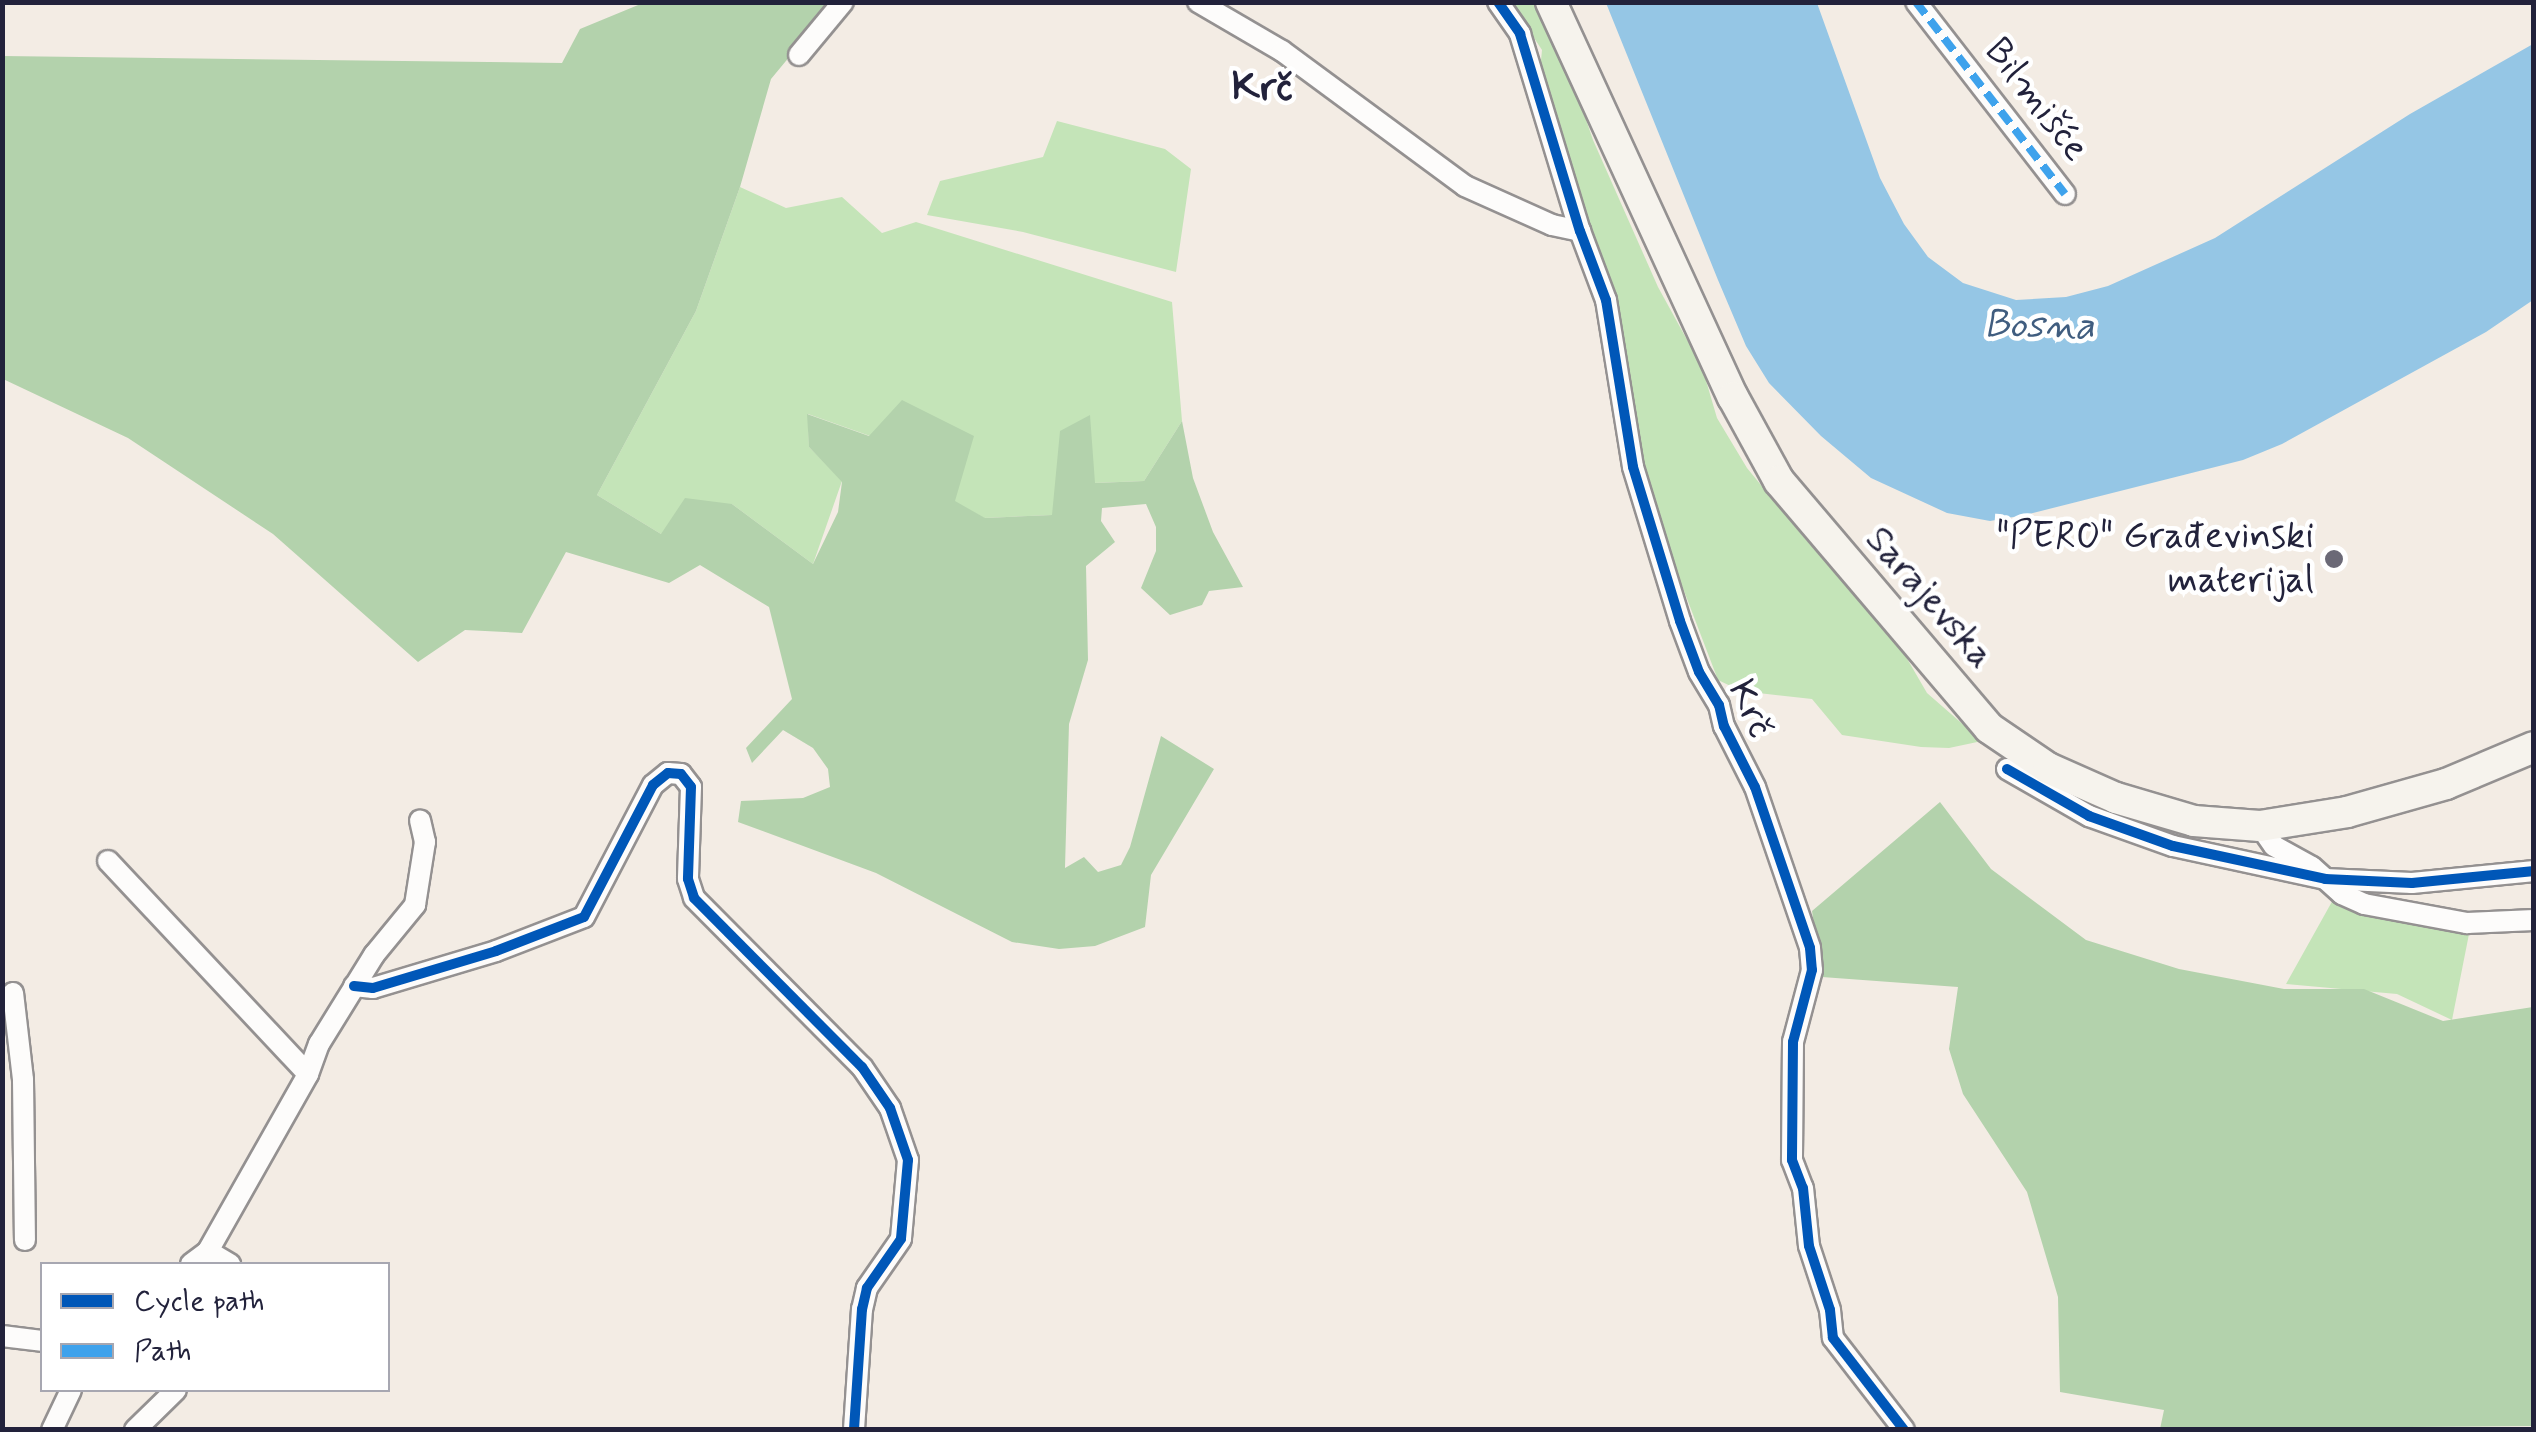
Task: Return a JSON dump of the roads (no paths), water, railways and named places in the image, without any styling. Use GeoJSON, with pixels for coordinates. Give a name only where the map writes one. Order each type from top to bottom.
{"type":"FeatureCollection","features":[{"type":"Feature","properties":{"kind":"main road","name":"Sarajevska"},"geometry":{"type":"LineString","coordinates":[[1551,2],[1733,397],[1779,481],[1988,728],[2048,768],[2116,798],[2194,821],[2260,826],[2347,812],[2446,784],[2534,747]]}},
{"type":"Feature","properties":{"kind":"street"},"geometry":{"type":"LineString","coordinates":[[799,55],[843,2]]}},
{"type":"Feature","properties":{"kind":"street"},"geometry":{"type":"LineString","coordinates":[[1198,2],[1282,51],[1465,186],[1552,226],[1580,231]]}},
{"type":"Feature","properties":{"kind":"street","name":"Krč"},"geometry":{"type":"LineString","coordinates":[[1498,2],[1520,34],[1580,231],[1606,300],[1633,467],[1680,622],[1698,672],[1719,705],[1724,726],[1754,788],[1810,948],[1812,970],[1793,1042],[1792,1160],[1802,1188],[1809,1246],[1830,1310],[1833,1338],[1904,1430]]}},
{"type":"Feature","properties":{"kind":"street","name":"Bilmišće"},"geometry":{"type":"LineString","coordinates":[[1916,2],[2065,194]]}},
{"type":"Feature","properties":{"kind":"street"},"geometry":{"type":"LineString","coordinates":[[2008,770],[2089,816],[2172,846],[2325,879],[2412,883],[2534,870]]}},
{"type":"Feature","properties":{"kind":"street"},"geometry":{"type":"LineString","coordinates":[[354,986],[390,982],[496,950],[584,917],[653,785],[668,773],[680,774],[691,787],[688,880],[694,898],[862,1067],[890,1108],[908,1160],[902,1238],[867,1288],[862,1309],[854,1430]]}},
{"type":"Feature","properties":{"kind":"street"},"geometry":{"type":"LineString","coordinates":[[200,1258],[308,1074],[319,1044],[354,986],[415,906],[425,842],[420,821]]}},
{"type":"Feature","properties":{"kind":"street"},"geometry":{"type":"LineString","coordinates":[[2260,826],[2274,846],[2342,894],[2364,904],[2467,923],[2534,920]]}},
{"type":"Feature","properties":{"kind":"street"},"geometry":{"type":"LineString","coordinates":[[108,861],[308,1074]]}},
{"type":"Feature","properties":{"kind":"street"},"geometry":{"type":"LineString","coordinates":[[13,994],[13,1081],[25,1240]]}},
{"type":"Feature","properties":{"kind":"street"},"geometry":{"type":"LineString","coordinates":[[2,1336],[40,1341]]}},
{"type":"Feature","properties":{"kind":"street"},"geometry":{"type":"LineString","coordinates":[[52,1430],[70,1392]]}},
{"type":"Feature","properties":{"kind":"street"},"geometry":{"type":"LineString","coordinates":[[135,1430],[174,1392]]}},
{"type":"Feature","properties":{"kind":"water","name":"Bosna"},"geometry":{"type":"Polygon","coordinates":[[[1606,3],[1817,3],[1880,178],[1904,224],[1928,257],[1963,283],[2016,300],[2066,297],[2108,286],[2215,238],[2410,114],[2533,44],[2533,300],[2486,332],[2282,444],[2243,460],[2025,515],[1990,521],[1947,513],[1871,478],[1821,436],[1769,383],[1746,346],[1606,3]]]}},
{"type":"Feature","properties":{"kind":"place","name":"\"PERO\" Građevinski materijal"},"geometry":{"type":"Point","coordinates":[2334,559]}},
{"type":"Feature","properties":{"kind":"district","name":"Krč"},"geometry":{"type":"Point","coordinates":[1262,88]}}]}
